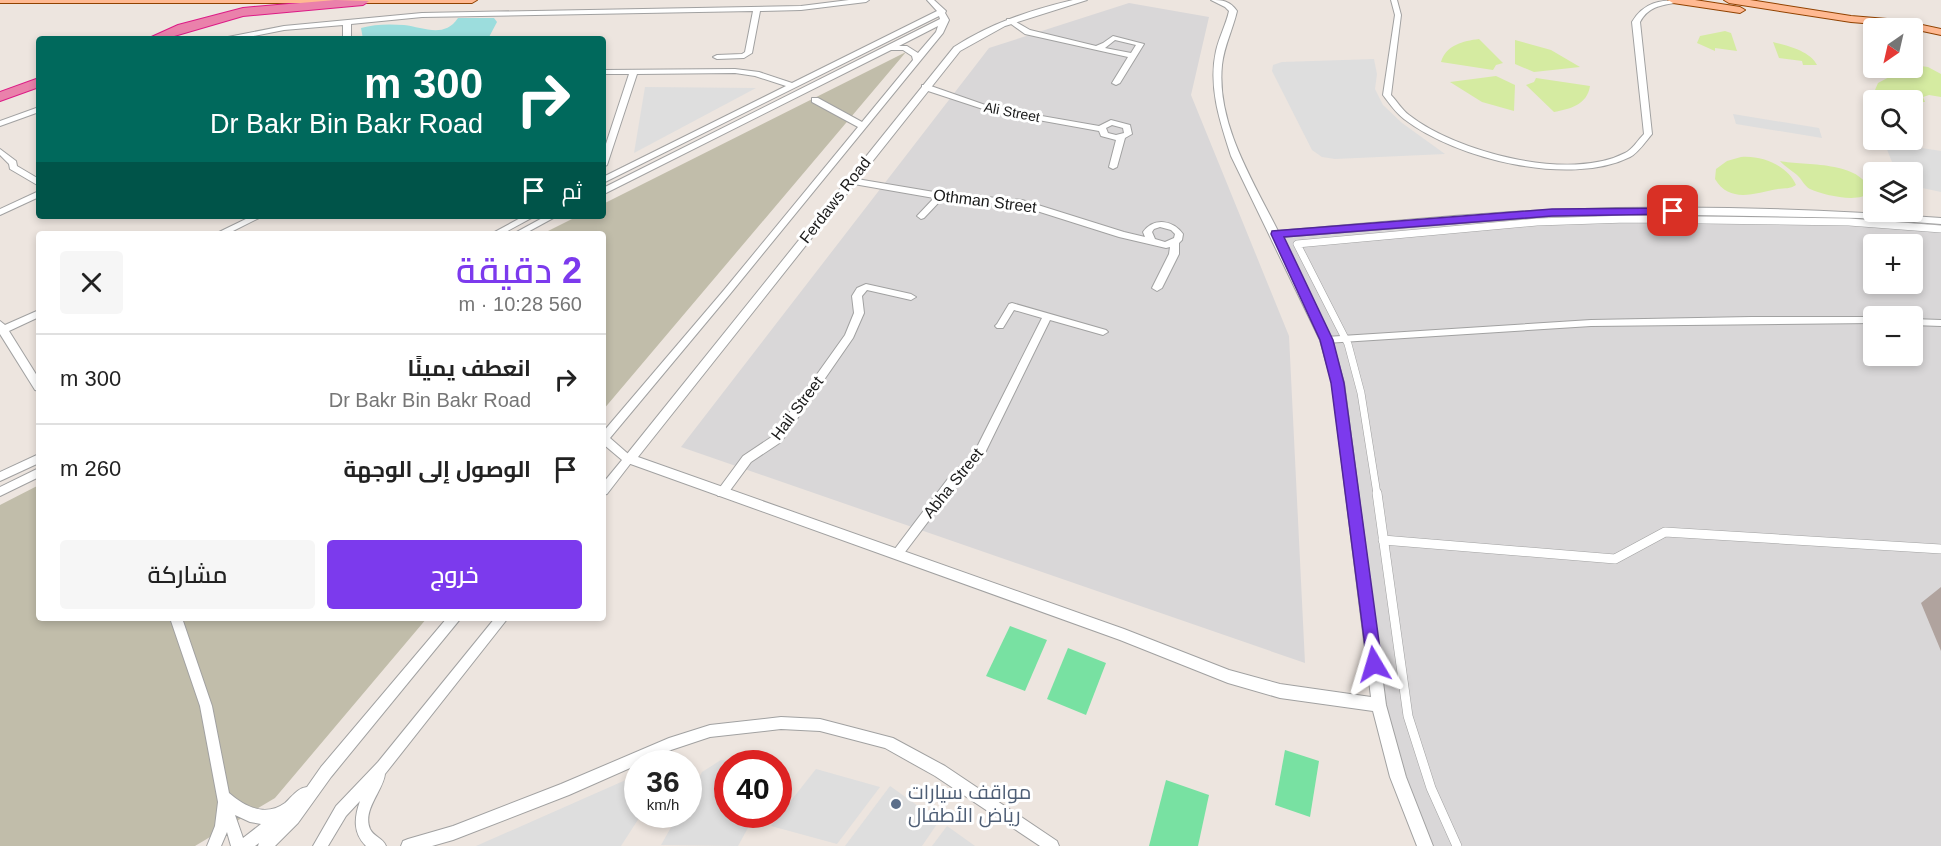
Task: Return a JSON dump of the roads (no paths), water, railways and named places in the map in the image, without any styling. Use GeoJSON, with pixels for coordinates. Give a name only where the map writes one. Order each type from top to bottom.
{"type":"FeatureCollection","features":[{"type":"Feature","properties":{"kind":"highway"},"geometry":{"type":"LineString","coordinates":[[161,36],[243,12],[363,1]]}},
{"type":"Feature","properties":{"kind":"highway"},"geometry":{"type":"LineString","coordinates":[[0,98],[36,83]]}},
{"type":"Feature","properties":{"kind":"main road"},"geometry":{"type":"LineString","coordinates":[[0,0],[472,0]]}},
{"type":"Feature","properties":{"kind":"main road"},"geometry":{"type":"LineString","coordinates":[[1676,0],[1863,29]]}},
{"type":"Feature","properties":{"kind":"main road"},"geometry":{"type":"LineString","coordinates":[[1729,0],[1863,22]]}},
{"type":"Feature","properties":{"kind":"main road"},"geometry":{"type":"LineString","coordinates":[[1923,28],[1941,32]]}},
{"type":"Feature","properties":{"kind":"main road"},"geometry":{"type":"LineString","coordinates":[[1923,39],[1941,40]]}},
{"type":"Feature","properties":{"kind":"street"},"geometry":{"type":"LineString","coordinates":[[243,36],[284,28],[455,13],[810,7],[866,0]]}},
{"type":"Feature","properties":{"kind":"street"},"geometry":{"type":"LineString","coordinates":[[930,0],[944,16]]}},
{"type":"Feature","properties":{"kind":"street","name":"Ferdaws Road"},"geometry":{"type":"LineString","coordinates":[[629,459],[957,49],[985,30],[1009,20],[1083,0]]}},
{"type":"Feature","properties":{"kind":"street"},"geometry":{"type":"LineString","coordinates":[[1215,0],[1228,5],[1233,11],[1220,52],[1217,71],[1218,98],[1225,126],[1236,156],[1326,340],[1338,383],[1345,423],[1379,705],[1392,760],[1411,815],[1425,846]]}},
{"type":"Feature","properties":{"kind":"street"},"geometry":{"type":"LineString","coordinates":[[1394,0],[1398,15],[1387,95],[1399,114],[1433,135],[1472,153],[1513,163],[1562,167],[1616,160],[1638,149],[1645,142],[1648,134],[1636,22],[1650,6],[1676,0]]}},
{"type":"Feature","properties":{"kind":"street"},"geometry":{"type":"LineString","coordinates":[[717,57],[744,56],[748,53],[757,8]]}},
{"type":"Feature","properties":{"kind":"street"},"geometry":{"type":"LineString","coordinates":[[606,190],[887,49],[944,16]]}},
{"type":"Feature","properties":{"kind":"street"},"geometry":{"type":"LineString","coordinates":[[606,432],[727,292],[939,33],[944,16]]}},
{"type":"Feature","properties":{"kind":"street"},"geometry":{"type":"LineString","coordinates":[[606,179],[793,86],[944,16]]}},
{"type":"Feature","properties":{"kind":"street"},"geometry":{"type":"LineString","coordinates":[[1009,20],[1028,32],[1132,56]]}},
{"type":"Feature","properties":{"kind":"street"},"geometry":{"type":"LineString","coordinates":[[346,36],[347,22]]}},
{"type":"Feature","properties":{"kind":"street"},"geometry":{"type":"LineString","coordinates":[[1096,48],[1106,45],[1113,38],[1131,40],[1140,44],[1116,82]]}},
{"type":"Feature","properties":{"kind":"street"},"geometry":{"type":"LineString","coordinates":[[887,49],[898,47],[910,50],[916,55],[916,60]]}},
{"type":"Feature","properties":{"kind":"street"},"geometry":{"type":"LineString","coordinates":[[606,156],[634,71]]}},
{"type":"Feature","properties":{"kind":"street"},"geometry":{"type":"LineString","coordinates":[[606,72],[735,71],[756,74],[793,86]]}},
{"type":"Feature","properties":{"kind":"street"},"geometry":{"type":"LineString","coordinates":[[816,100],[811,92],[817,84]]}},
{"type":"Feature","properties":{"kind":"street","name":"Ali Street"},"geometry":{"type":"LineString","coordinates":[[925,87],[989,109],[1101,129]]}},
{"type":"Feature","properties":{"kind":"street"},"geometry":{"type":"LineString","coordinates":[[789,98],[802,97],[816,100],[862,126]]}},
{"type":"Feature","properties":{"kind":"street"},"geometry":{"type":"LineString","coordinates":[[0,124],[36,110]]}},
{"type":"Feature","properties":{"kind":"street"},"geometry":{"type":"LineString","coordinates":[[1113,167],[1121,138],[1129,132],[1127,127],[1120,123],[1107,123],[1101,129],[1107,136],[1121,138]]}},
{"type":"Feature","properties":{"kind":"street"},"geometry":{"type":"LineString","coordinates":[[697,134],[705,140]]}},
{"type":"Feature","properties":{"kind":"street"},"geometry":{"type":"LineString","coordinates":[[0,151],[13,163],[13,167],[36,181]]}},
{"type":"Feature","properties":{"kind":"street","name":"Othman Street"},"geometry":{"type":"LineString","coordinates":[[851,181],[940,196],[1022,203],[1122,236],[1151,241]]}},
{"type":"Feature","properties":{"kind":"street"},"geometry":{"type":"LineString","coordinates":[[0,212],[36,195]]}},
{"type":"Feature","properties":{"kind":"street"},"geometry":{"type":"LineString","coordinates":[[921,216],[940,196]]}},
{"type":"Feature","properties":{"kind":"street"},"geometry":{"type":"LineString","coordinates":[[1276,234],[1552,213],[1633,211],[1860,214],[1941,221]]}},
{"type":"Feature","properties":{"kind":"street"},"geometry":{"type":"LineString","coordinates":[[228,231],[253,219]]}},
{"type":"Feature","properties":{"kind":"street"},"geometry":{"type":"LineString","coordinates":[[501,231],[525,219]]}},
{"type":"Feature","properties":{"kind":"street"},"geometry":{"type":"LineString","coordinates":[[523,231],[547,219]]}},
{"type":"Feature","properties":{"kind":"street"},"geometry":{"type":"LineString","coordinates":[[1457,846],[1426,773],[1411,726],[1396,639],[1366,416],[1352,356],[1346,339],[1298,247],[1298,242],[1537,222],[1627,219],[1849,222],[1941,230]]}},
{"type":"Feature","properties":{"kind":"street"},"geometry":{"type":"LineString","coordinates":[[1157,288],[1174,254],[1179,234],[1174,228],[1165,225],[1155,225],[1148,229],[1147,235],[1151,241],[1161,245],[1175,243]]}},
{"type":"Feature","properties":{"kind":"street","name":"Hail Street"},"geometry":{"type":"LineString","coordinates":[[722,493],[747,459],[777,439],[850,336],[859,313],[857,296],[860,290],[866,287],[911,297]]}},
{"type":"Feature","properties":{"kind":"street"},"geometry":{"type":"LineString","coordinates":[[1000,326],[1012,306],[1103,332]]}},
{"type":"Feature","properties":{"kind":"street"},"geometry":{"type":"LineString","coordinates":[[36,314],[1,328],[36,382]]}},
{"type":"Feature","properties":{"kind":"street","name":"Abha Street"},"geometry":{"type":"LineString","coordinates":[[898,553],[954,479],[978,456],[1047,317]]}},
{"type":"Feature","properties":{"kind":"street"},"geometry":{"type":"LineString","coordinates":[[1326,340],[1591,323],[1863,320]]}},
{"type":"Feature","properties":{"kind":"street"},"geometry":{"type":"LineString","coordinates":[[1923,322],[1941,323]]}},
{"type":"Feature","properties":{"kind":"street"},"geometry":{"type":"LineString","coordinates":[[606,436],[629,459],[1124,634],[1254,685],[1315,697],[1379,705]]}},
{"type":"Feature","properties":{"kind":"street"},"geometry":{"type":"LineString","coordinates":[[0,477],[36,459]]}},
{"type":"Feature","properties":{"kind":"street"},"geometry":{"type":"LineString","coordinates":[[606,487],[629,459]]}},
{"type":"Feature","properties":{"kind":"street"},"geometry":{"type":"LineString","coordinates":[[0,492],[36,474]]}},
{"type":"Feature","properties":{"kind":"street"},"geometry":{"type":"LineString","coordinates":[[1383,540],[1615,560],[1624,557],[1654,535],[1665,532],[1941,549]]}},
{"type":"Feature","properties":{"kind":"street"},"geometry":{"type":"LineString","coordinates":[[177,621],[206,706],[223,797],[238,846]]}},
{"type":"Feature","properties":{"kind":"street"},"geometry":{"type":"LineString","coordinates":[[265,846],[293,818],[326,772],[452,621]]}},
{"type":"Feature","properties":{"kind":"street"},"geometry":{"type":"LineString","coordinates":[[320,846],[341,811],[383,767],[500,621]]}},
{"type":"Feature","properties":{"kind":"street"},"geometry":{"type":"LineString","coordinates":[[408,846],[453,833],[553,795],[669,744],[710,731],[781,723],[820,725],[888,742],[940,771],[1052,846]]}},
{"type":"Feature","properties":{"kind":"street"},"geometry":{"type":"LineString","coordinates":[[379,846],[367,837],[360,820],[383,767]]}},
{"type":"Feature","properties":{"kind":"street"},"geometry":{"type":"LineString","coordinates":[[244,846],[276,821],[326,772]]}},
{"type":"Feature","properties":{"kind":"street"},"geometry":{"type":"LineString","coordinates":[[223,797],[243,813],[260,818],[275,815],[295,803]]}},
{"type":"Feature","properties":{"kind":"street"},"geometry":{"type":"LineString","coordinates":[[214,846],[222,826],[223,797]]}},
{"type":"Feature","properties":{"kind":"water"},"geometry":{"type":"Polygon","coordinates":[[[458,18],[494,18],[497,22],[490,36],[362,36],[361,28],[393,24],[440,30],[458,18]]]}},
{"type":"Feature","properties":{"kind":"place","name":"مواقف سيارات رياض الأطفال"},"geometry":{"type":"Point","coordinates":[896,804]}}]}
